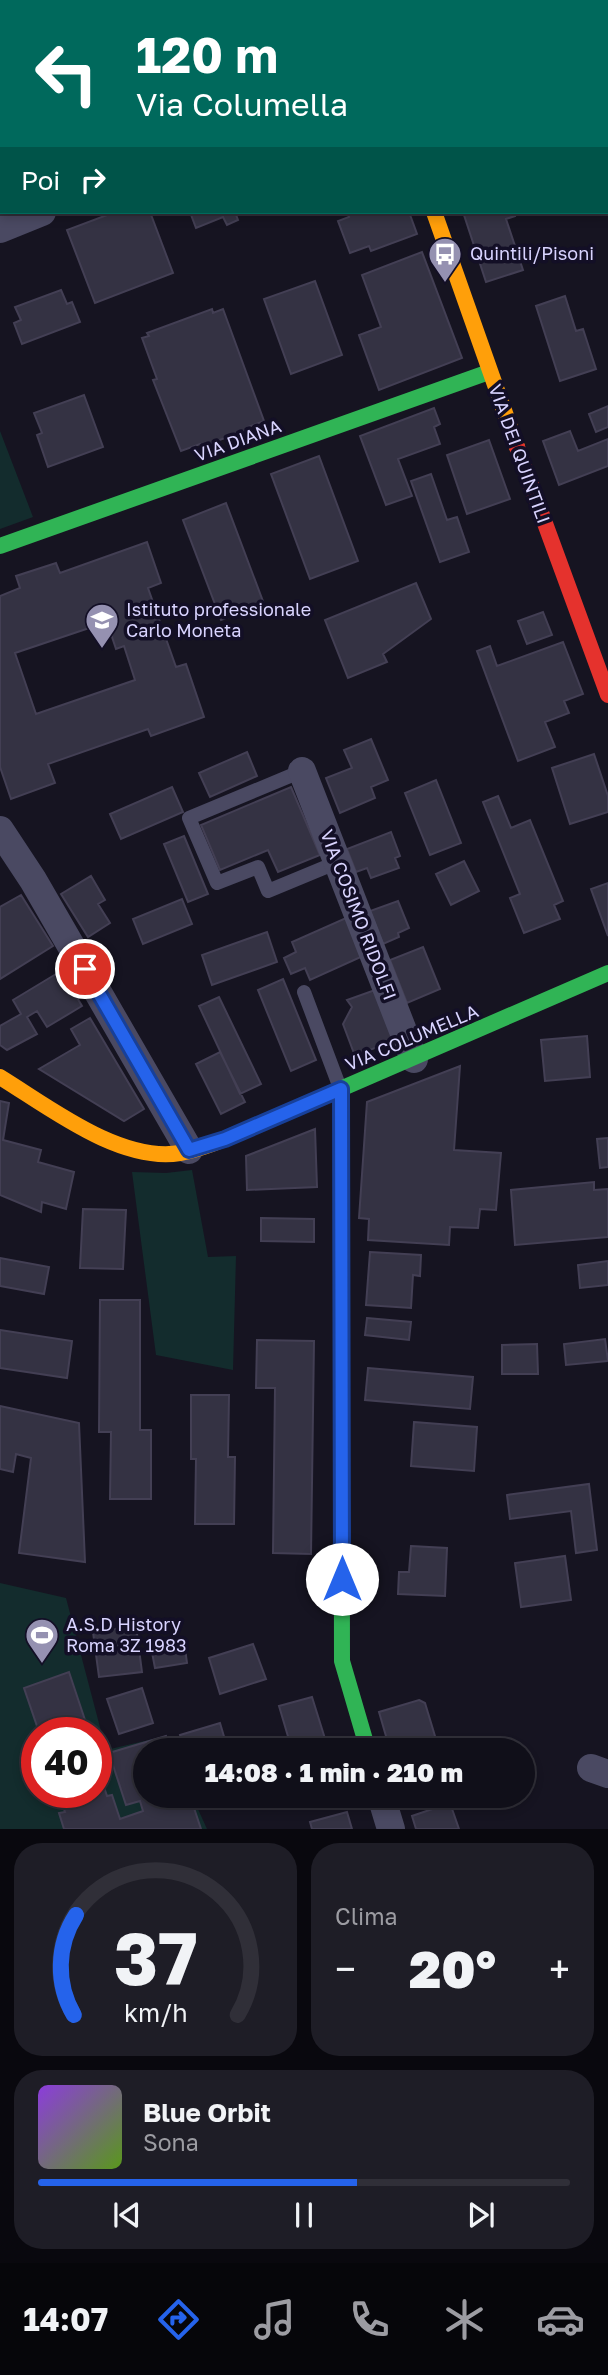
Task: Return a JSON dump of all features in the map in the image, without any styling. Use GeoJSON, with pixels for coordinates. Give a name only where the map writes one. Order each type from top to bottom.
{"type":"FeatureCollection","features":[{"type":"Feature","properties":{"kind":"street"},"geometry":{"type":"LineString","coordinates":[[0,229],[38,214]]}},
{"type":"Feature","properties":{"kind":"street","name":"VIA DEI QUINTILI"},"geometry":{"type":"LineString","coordinates":[[435,214],[489,372],[608,695]]}},
{"type":"Feature","properties":{"kind":"street","name":"VIA DIANA"},"geometry":{"type":"LineString","coordinates":[[0,546],[489,372]]}},
{"type":"Feature","properties":{"kind":"street","name":"VIA COSIMO RIDOLFI"},"geometry":{"type":"LineString","coordinates":[[302,771],[414,1059]]}},
{"type":"Feature","properties":{"kind":"street"},"geometry":{"type":"LineString","coordinates":[[0,830],[33,880],[189,1150]]}},
{"type":"Feature","properties":{"kind":"street","name":"VIA COLUMELLA"},"geometry":{"type":"LineString","coordinates":[[0,1077],[73,1122],[124,1147],[167,1155],[225,1139],[608,973]]}},
{"type":"Feature","properties":{"kind":"street"},"geometry":{"type":"LineString","coordinates":[[341,1089],[342,1661],[364,1738]]}},
{"type":"Feature","properties":{"kind":"street"},"geometry":{"type":"LineString","coordinates":[[385,1808],[391,1829]]}},
{"type":"Feature","properties":{"kind":"lane"},"geometry":{"type":"LineString","coordinates":[[302,771],[189,818],[217,883],[258,867],[268,891],[338,862]]}},
{"type":"Feature","properties":{"kind":"lane"},"geometry":{"type":"LineString","coordinates":[[304,992],[341,1089]]}},
{"type":"Feature","properties":{"kind":"green space"},"geometry":{"type":"Polygon","coordinates":[[[0,431],[33,517],[0,529],[0,431]]]}},
{"type":"Feature","properties":{"kind":"green space"},"geometry":{"type":"Polygon","coordinates":[[[192,1170],[208,1257],[236,1256],[233,1370],[156,1355],[132,1172],[166,1173],[192,1170]]]}},
{"type":"Feature","properties":{"kind":"green space","name":"A.S.D History Roma 3Z 1983"},"geometry":{"type":"Polygon","coordinates":[[[0,1583],[66,1598],[97,1717],[21,1717],[21,1808],[112,1808],[112,1749],[133,1744],[133,1808],[197,1808],[207,1829],[0,1829],[0,1583]]]}},
{"type":"Feature","properties":{"kind":"building"},"geometry":{"type":"Polygon","coordinates":[[[110,214],[151,214],[173,273],[95,303],[67,230],[110,214]]]}},
{"type":"Feature","properties":{"kind":"building"},"geometry":{"type":"Polygon","coordinates":[[[191,214],[236,214],[238,220],[227,225],[223,217],[196,228],[191,214]]]}},
{"type":"Feature","properties":{"kind":"building"},"geometry":{"type":"Polygon","coordinates":[[[348,214],[410,214],[417,234],[371,251],[369,246],[350,253],[338,221],[349,217],[348,214]]]}},
{"type":"Feature","properties":{"kind":"building"},"geometry":{"type":"Polygon","coordinates":[[[464,214],[514,214],[506,219],[523,270],[486,282],[464,214]]]}},
{"type":"Feature","properties":{"kind":"building"},"geometry":{"type":"Polygon","coordinates":[[[422,252],[462,358],[379,390],[359,335],[381,327],[362,275],[422,252]]]}},
{"type":"Feature","properties":{"kind":"building"},"geometry":{"type":"Polygon","coordinates":[[[315,281],[342,355],[291,374],[264,299],[315,281]]]}},
{"type":"Feature","properties":{"kind":"building"},"geometry":{"type":"Polygon","coordinates":[[[61,290],[67,304],[72,302],[80,322],[22,344],[14,323],[21,320],[15,307],[61,290]]]}},
{"type":"Feature","properties":{"kind":"building"},"geometry":{"type":"Polygon","coordinates":[[[565,296],[576,331],[583,329],[596,369],[560,381],[536,306],[565,296]]]}},
{"type":"Feature","properties":{"kind":"building"},"geometry":{"type":"Polygon","coordinates":[[[212,309],[213,313],[223,309],[264,421],[201,447],[200,444],[181,451],[153,380],[157,379],[142,338],[149,336],[147,333],[212,309]]]}},
{"type":"Feature","properties":{"kind":"building"},"geometry":{"type":"Polygon","coordinates":[[[84,395],[103,447],[48,467],[37,435],[42,433],[34,413],[84,395]]]}},
{"type":"Feature","properties":{"kind":"building"},"geometry":{"type":"Polygon","coordinates":[[[608,406],[608,427],[596,432],[589,414],[608,406]]]}},
{"type":"Feature","properties":{"kind":"building"},"geometry":{"type":"Polygon","coordinates":[[[434,408],[440,424],[434,427],[440,444],[398,459],[412,496],[386,505],[360,436],[434,408]]]}},
{"type":"Feature","properties":{"kind":"building"},"geometry":{"type":"Polygon","coordinates":[[[570,431],[578,451],[608,439],[608,466],[559,485],[543,441],[570,431]]]}},
{"type":"Feature","properties":{"kind":"building"},"geometry":{"type":"Polygon","coordinates":[[[489,440],[510,499],[467,514],[447,455],[489,440]]]}},
{"type":"Feature","properties":{"kind":"building"},"geometry":{"type":"Polygon","coordinates":[[[319,456],[358,561],[310,579],[271,474],[319,456]]]}},
{"type":"Feature","properties":{"kind":"building"},"geometry":{"type":"Polygon","coordinates":[[[431,474],[447,520],[457,517],[469,552],[440,562],[411,481],[431,474]]]}},
{"type":"Feature","properties":{"kind":"building"},"geometry":{"type":"Polygon","coordinates":[[[226,503],[264,604],[221,620],[183,520],[226,503]]]}},
{"type":"Feature","properties":{"kind":"building"},"geometry":{"type":"Polygon","coordinates":[[[147,542],[161,583],[148,588],[176,667],[186,664],[204,717],[151,736],[148,729],[48,764],[55,783],[11,799],[0,767],[0,596],[20,588],[16,576],[56,563],[60,573],[147,542]],[[107,622],[15,653],[36,714],[135,680],[124,646],[116,649],[107,622]]]}},
{"type":"Feature","properties":{"kind":"building"},"geometry":{"type":"Polygon","coordinates":[[[416,583],[431,619],[383,654],[387,662],[348,678],[325,620],[416,583]]]}},
{"type":"Feature","properties":{"kind":"building"},"geometry":{"type":"Polygon","coordinates":[[[543,612],[552,635],[527,644],[518,621],[543,612]]]}},
{"type":"Feature","properties":{"kind":"building"},"geometry":{"type":"Polygon","coordinates":[[[563,642],[583,694],[564,701],[569,713],[545,722],[555,747],[518,761],[477,651],[490,646],[497,666],[563,642]]]}},
{"type":"Feature","properties":{"kind":"building"},"geometry":{"type":"Polygon","coordinates":[[[371,739],[388,780],[371,787],[375,798],[340,813],[326,778],[352,768],[344,750],[371,739]]]}},
{"type":"Feature","properties":{"kind":"building"},"geometry":{"type":"Polygon","coordinates":[[[247,752],[257,776],[210,797],[199,773],[247,752]]]}},
{"type":"Feature","properties":{"kind":"building"},"geometry":{"type":"Polygon","coordinates":[[[594,754],[608,796],[608,812],[570,824],[552,768],[594,754]]]}},
{"type":"Feature","properties":{"kind":"building"},"geometry":{"type":"Polygon","coordinates":[[[436,780],[461,843],[430,855],[405,793],[436,780]]]}},
{"type":"Feature","properties":{"kind":"building"},"geometry":{"type":"Polygon","coordinates":[[[172,787],[183,812],[121,839],[110,814],[172,787]]]}},
{"type":"Feature","properties":{"kind":"building"},"geometry":{"type":"Polygon","coordinates":[[[291,787],[320,855],[278,872],[268,850],[220,870],[201,825],[291,787]]]}},
{"type":"Feature","properties":{"kind":"building"},"geometry":{"type":"Polygon","coordinates":[[[498,796],[511,828],[530,820],[563,901],[554,905],[560,919],[524,933],[510,898],[520,894],[483,802],[498,796]]]}},
{"type":"Feature","properties":{"kind":"building"},"geometry":{"type":"Polygon","coordinates":[[[391,832],[400,856],[395,858],[399,868],[371,878],[367,868],[356,872],[347,849],[391,832]]]}},
{"type":"Feature","properties":{"kind":"building"},"geometry":{"type":"Polygon","coordinates":[[[184,836],[208,894],[188,902],[164,844],[184,836]]]}},
{"type":"Feature","properties":{"kind":"building"},"geometry":{"type":"Polygon","coordinates":[[[464,861],[479,891],[451,905],[436,874],[464,861]]]}},
{"type":"Feature","properties":{"kind":"building"},"geometry":{"type":"Polygon","coordinates":[[[91,876],[105,900],[98,904],[110,923],[88,937],[61,894],[91,876]]]}},
{"type":"Feature","properties":{"kind":"building"},"geometry":{"type":"Polygon","coordinates":[[[608,883],[608,936],[591,889],[608,883]]]}},
{"type":"Feature","properties":{"kind":"building"},"geometry":{"type":"Polygon","coordinates":[[[21,895],[53,946],[0,979],[0,907],[21,895]]]}},
{"type":"Feature","properties":{"kind":"building"},"geometry":{"type":"Polygon","coordinates":[[[182,899],[192,924],[143,944],[133,919],[182,899]]]}},
{"type":"Feature","properties":{"kind":"building"},"geometry":{"type":"Polygon","coordinates":[[[398,901],[409,928],[398,933],[399,937],[383,944],[370,911],[398,901]]]}},
{"type":"Feature","properties":{"kind":"building"},"geometry":{"type":"Polygon","coordinates":[[[346,918],[363,956],[310,980],[305,968],[291,974],[284,958],[296,952],[292,942],[346,918]]]}},
{"type":"Feature","properties":{"kind":"building"},"geometry":{"type":"Polygon","coordinates":[[[267,932],[277,962],[212,985],[202,955],[267,932]]]}},
{"type":"Feature","properties":{"kind":"building"},"geometry":{"type":"Polygon","coordinates":[[[423,947],[440,989],[407,1003],[390,960],[423,947]]]}},
{"type":"Feature","properties":{"kind":"building"},"geometry":{"type":"Polygon","coordinates":[[[61,971],[82,1006],[47,1027],[37,1011],[27,1017],[37,1034],[7,1050],[0,1045],[0,1026],[21,1014],[13,1000],[61,971]]]}},
{"type":"Feature","properties":{"kind":"building"},"geometry":{"type":"Polygon","coordinates":[[[283,979],[316,1060],[291,1071],[258,990],[283,979]]]}},
{"type":"Feature","properties":{"kind":"building"},"geometry":{"type":"Polygon","coordinates":[[[375,990],[395,1040],[355,1056],[343,1024],[352,1007],[347,1000],[375,990]]]}},
{"type":"Feature","properties":{"kind":"building"},"geometry":{"type":"Polygon","coordinates":[[[219,997],[261,1084],[240,1094],[199,1006],[219,997]]]}},
{"type":"Feature","properties":{"kind":"building"},"geometry":{"type":"Polygon","coordinates":[[[90,1018],[144,1109],[124,1121],[39,1069],[80,1045],[71,1029],[90,1018]]]}},
{"type":"Feature","properties":{"kind":"building"},"geometry":{"type":"Polygon","coordinates":[[[587,1036],[590,1077],[545,1081],[541,1040],[587,1036]]]}},
{"type":"Feature","properties":{"kind":"building"},"geometry":{"type":"Polygon","coordinates":[[[220,1052],[245,1102],[221,1114],[196,1064],[220,1052]]]}},
{"type":"Feature","properties":{"kind":"building"},"geometry":{"type":"Polygon","coordinates":[[[460,1066],[454,1150],[501,1153],[496,1210],[480,1209],[478,1228],[450,1227],[449,1245],[368,1240],[369,1219],[359,1218],[367,1102],[460,1066]]]}},
{"type":"Feature","properties":{"kind":"building"},"geometry":{"type":"Polygon","coordinates":[[[0,1101],[9,1103],[3,1140],[41,1150],[38,1162],[74,1172],[66,1209],[42,1202],[41,1212],[0,1195],[0,1101]]]}},
{"type":"Feature","properties":{"kind":"building"},"geometry":{"type":"Polygon","coordinates":[[[315,1129],[317,1187],[247,1190],[246,1156],[315,1129]]]}},
{"type":"Feature","properties":{"kind":"building"},"geometry":{"type":"Polygon","coordinates":[[[608,1138],[608,1167],[600,1168],[597,1139],[608,1138]]]}},
{"type":"Feature","properties":{"kind":"building"},"geometry":{"type":"Polygon","coordinates":[[[594,1182],[594,1190],[608,1189],[608,1237],[515,1245],[511,1190],[594,1182]]]}},
{"type":"Feature","properties":{"kind":"building"},"geometry":{"type":"Polygon","coordinates":[[[83,1209],[126,1210],[123,1269],[80,1268],[83,1209]]]}},
{"type":"Feature","properties":{"kind":"building"},"geometry":{"type":"Polygon","coordinates":[[[261,1218],[314,1219],[314,1242],[261,1241],[261,1218]]]}},
{"type":"Feature","properties":{"kind":"building"},"geometry":{"type":"Polygon","coordinates":[[[370,1252],[421,1255],[420,1276],[413,1275],[411,1308],[366,1305],[370,1252]]]}},
{"type":"Feature","properties":{"kind":"building"},"geometry":{"type":"Polygon","coordinates":[[[0,1258],[49,1267],[44,1294],[0,1286],[0,1258]]]}},
{"type":"Feature","properties":{"kind":"building"},"geometry":{"type":"Polygon","coordinates":[[[608,1261],[608,1285],[580,1288],[578,1265],[608,1261]]]}},
{"type":"Feature","properties":{"kind":"building"},"geometry":{"type":"Polygon","coordinates":[[[100,1300],[140,1300],[140,1430],[151,1430],[151,1499],[110,1499],[111,1432],[99,1432],[100,1300]]]}},
{"type":"Feature","properties":{"kind":"building"},"geometry":{"type":"Polygon","coordinates":[[[367,1318],[411,1322],[409,1340],[365,1335],[367,1318]]]}},
{"type":"Feature","properties":{"kind":"building"},"geometry":{"type":"Polygon","coordinates":[[[0,1330],[72,1341],[67,1378],[0,1368],[0,1330]]]}},
{"type":"Feature","properties":{"kind":"building"},"geometry":{"type":"Polygon","coordinates":[[[605,1339],[608,1361],[566,1365],[564,1344],[605,1339]]]}},
{"type":"Feature","properties":{"kind":"building"},"geometry":{"type":"Polygon","coordinates":[[[257,1340],[314,1341],[311,1554],[273,1553],[275,1388],[256,1388],[257,1340]]]}},
{"type":"Feature","properties":{"kind":"building"},"geometry":{"type":"Polygon","coordinates":[[[537,1344],[538,1374],[502,1374],[502,1345],[537,1344]]]}},
{"type":"Feature","properties":{"kind":"building"},"geometry":{"type":"Polygon","coordinates":[[[368,1368],[473,1377],[470,1409],[365,1400],[368,1368]]]}},
{"type":"Feature","properties":{"kind":"building"},"geometry":{"type":"Polygon","coordinates":[[[191,1395],[229,1395],[228,1457],[235,1457],[234,1524],[195,1524],[196,1459],[191,1459],[191,1395]]]}},
{"type":"Feature","properties":{"kind":"building"},"geometry":{"type":"Polygon","coordinates":[[[0,1406],[79,1423],[85,1562],[19,1553],[31,1458],[16,1454],[13,1472],[0,1469],[0,1406]]]}},
{"type":"Feature","properties":{"kind":"building"},"geometry":{"type":"Polygon","coordinates":[[[414,1422],[477,1427],[474,1471],[411,1466],[414,1422]]]}},
{"type":"Feature","properties":{"kind":"building"},"geometry":{"type":"Polygon","coordinates":[[[589,1484],[597,1550],[576,1553],[571,1511],[510,1519],[507,1495],[589,1484]]]}},
{"type":"Feature","properties":{"kind":"building"},"geometry":{"type":"Polygon","coordinates":[[[411,1546],[447,1548],[445,1596],[398,1594],[399,1572],[409,1572],[411,1546]]]}},
{"type":"Feature","properties":{"kind":"building"},"geometry":{"type":"Polygon","coordinates":[[[565,1556],[571,1600],[521,1607],[515,1563],[565,1556]]]}},
{"type":"Feature","properties":{"kind":"building"},"geometry":{"type":"Polygon","coordinates":[[[136,1626],[142,1672],[99,1677],[93,1632],[136,1626]]]}},
{"type":"Feature","properties":{"kind":"building"},"geometry":{"type":"Polygon","coordinates":[[[184,1641],[187,1663],[155,1668],[151,1647],[184,1641]]]}},
{"type":"Feature","properties":{"kind":"building"},"geometry":{"type":"Polygon","coordinates":[[[253,1644],[266,1679],[220,1694],[209,1658],[253,1644]]]}},
{"type":"Feature","properties":{"kind":"building"},"geometry":{"type":"Polygon","coordinates":[[[69,1672],[84,1717],[34,1717],[24,1688],[69,1672]]]}},
{"type":"Feature","properties":{"kind":"building"},"geometry":{"type":"Polygon","coordinates":[[[142,1688],[153,1723],[119,1734],[107,1699],[142,1688]]]}},
{"type":"Feature","properties":{"kind":"building"},"geometry":{"type":"Polygon","coordinates":[[[312,1697],[325,1738],[288,1738],[279,1706],[312,1697]]]}},
{"type":"Feature","properties":{"kind":"building"},"geometry":{"type":"Polygon","coordinates":[[[419,1700],[425,1703],[436,1738],[387,1738],[379,1712],[419,1700]]]}},
{"type":"Feature","properties":{"kind":"building"},"geometry":{"type":"Polygon","coordinates":[[[220,1723],[224,1738],[181,1738],[180,1735],[220,1723]]]}},
{"type":"Feature","properties":{"kind":"building"},"geometry":{"type":"Polygon","coordinates":[[[133,1746],[133,1803],[126,1805],[112,1762],[112,1752],[133,1746]]]}},
{"type":"Feature","properties":{"kind":"building"},"geometry":{"type":"Polygon","coordinates":[[[112,1795],[120,1819],[143,1811],[142,1808],[194,1808],[201,1829],[64,1829],[59,1813],[65,1812],[64,1808],[112,1808],[112,1795]]]}},
{"type":"Feature","properties":{"kind":"building"},"geometry":{"type":"Polygon","coordinates":[[[435,1808],[452,1808],[459,1829],[416,1829],[412,1816],[435,1808]]]}},
{"type":"Feature","properties":{"kind":"building"},"geometry":{"type":"Polygon","coordinates":[[[347,1812],[352,1829],[312,1829],[310,1822],[347,1812]]]}},
{"type":"Feature","properties":{"kind":"traffic: fast"},"geometry":{"type":"LineString","coordinates":[[0,546],[489,372]]}},
{"type":"Feature","properties":{"kind":"traffic: fast"},"geometry":{"type":"LineString","coordinates":[[246,1130],[608,973]]}},
{"type":"Feature","properties":{"kind":"traffic: fast"},"geometry":{"type":"LineString","coordinates":[[341,1089],[342,1661],[364,1738]]}},
{"type":"Feature","properties":{"kind":"traffic: slow"},"geometry":{"type":"LineString","coordinates":[[435,214],[517,447]]}},
{"type":"Feature","properties":{"kind":"traffic: slow"},"geometry":{"type":"LineString","coordinates":[[0,1077],[86,1130],[133,1150],[157,1154],[180,1153],[246,1130]]}},
{"type":"Feature","properties":{"kind":"traffic: jam"},"geometry":{"type":"LineString","coordinates":[[517,447],[608,695]]}},
{"type":"Feature","properties":{"kind":"place","name":"Quintili/Pisoni"},"geometry":{"type":"Point","coordinates":[445,284]}},
{"type":"Feature","properties":{"kind":"place","name":"Istituto professionale Carlo Moneta"},"geometry":{"type":"Point","coordinates":[102,650]}},
{"type":"Feature","properties":{"kind":"place","name":"A.S.D History Roma 3Z 1983"},"geometry":{"type":"Point","coordinates":[42,1665]}},
{"type":"Feature","properties":{"kind":"route"},"geometry":{"type":"LineString","coordinates":[[85,969],[189,1150],[225,1139],[341,1089],[342,1579]]}}]}
